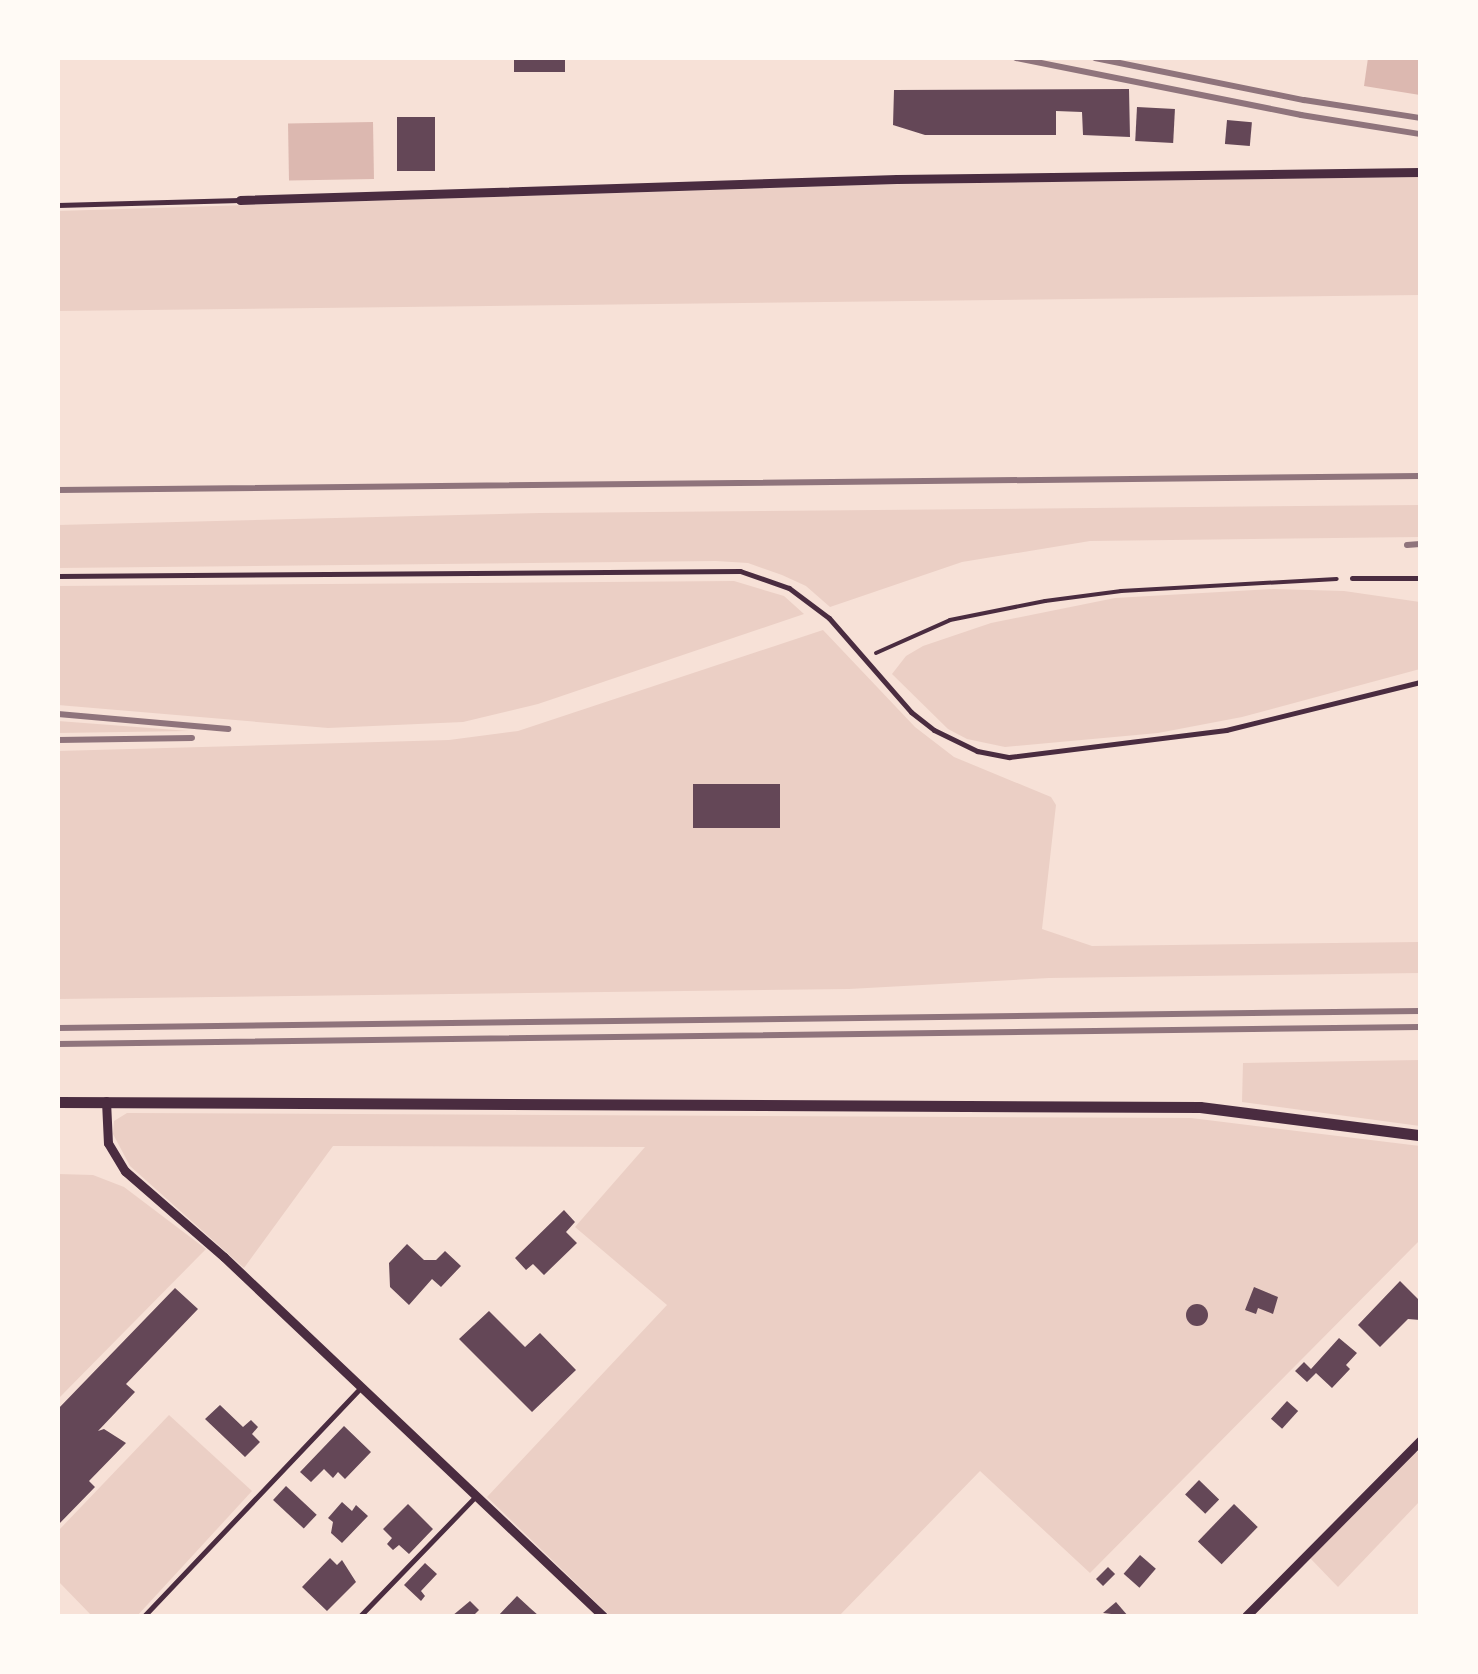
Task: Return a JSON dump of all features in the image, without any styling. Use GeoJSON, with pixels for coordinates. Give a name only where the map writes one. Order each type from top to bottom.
{"type":"FeatureCollection","features":[{"type":"Feature","properties":{"kind":"street"},"geometry":{"type":"LineString","coordinates":[[240,200],[916,178],[1420,172]]}},
{"type":"Feature","properties":{"kind":"street"},"geometry":{"type":"LineString","coordinates":[[58,1102],[1200,1107],[1420,1135]]}},
{"type":"Feature","properties":{"kind":"street"},"geometry":{"type":"LineString","coordinates":[[106,1102],[108,1143],[125,1171],[362,1387],[603,1616]]}},
{"type":"Feature","properties":{"kind":"street"},"geometry":{"type":"LineString","coordinates":[[1246,1616],[1420,1441]]}},
{"type":"Feature","properties":{"kind":"lane"},"geometry":{"type":"LineString","coordinates":[[58,205],[240,200]]}},
{"type":"Feature","properties":{"kind":"lane"},"geometry":{"type":"LineString","coordinates":[[58,576],[740,571],[789,588],[829,618],[866,662],[934,730],[978,751],[1010,757],[1226,730],[1420,682]]}},
{"type":"Feature","properties":{"kind":"lane"},"geometry":{"type":"LineString","coordinates":[[1352,578],[1420,578]]}},
{"type":"Feature","properties":{"kind":"lane"},"geometry":{"type":"LineString","coordinates":[[144,1616],[362,1387]]}},
{"type":"Feature","properties":{"kind":"lane"},"geometry":{"type":"LineString","coordinates":[[360,1616],[476,1496]]}},
{"type":"Feature","properties":{"kind":"path"},"geometry":{"type":"LineString","coordinates":[[866,662],[879,651],[950,620],[1045,601],[1121,591],[1352,578]]}},
{"type":"Feature","properties":{"kind":"shaded area"},"geometry":{"type":"Polygon","coordinates":[[[1368,58],[1420,58],[1420,95],[1364,86],[1368,58]]]}},
{"type":"Feature","properties":{"kind":"shaded area"},"geometry":{"type":"Polygon","coordinates":[[[373,122],[374,179],[289,180],[288,123],[373,122]]]}},
{"type":"Feature","properties":{"kind":"shaded area"},"geometry":{"type":"Polygon","coordinates":[[[1420,177],[1420,295],[58,311],[58,211],[903,184],[1420,177]]]}},
{"type":"Feature","properties":{"kind":"shaded area"},"geometry":{"type":"Polygon","coordinates":[[[1420,505],[1420,537],[1090,541],[962,562],[830,607],[806,586],[782,575],[748,563],[716,561],[58,568],[58,525],[540,513],[1420,505]]]}},
{"type":"Feature","properties":{"kind":"shaded area"},"geometry":{"type":"Polygon","coordinates":[[[734,581],[784,596],[804,614],[538,704],[463,722],[328,728],[58,705],[58,586],[734,581]]]}},
{"type":"Feature","properties":{"kind":"shaded area"},"geometry":{"type":"Polygon","coordinates":[[[1274,589],[1344,591],[1420,602],[1420,669],[1242,717],[1158,733],[1005,747],[967,739],[948,729],[892,674],[906,656],[923,646],[991,623],[1115,598],[1274,589]]]}},
{"type":"Feature","properties":{"kind":"shaded area"},"geometry":{"type":"Polygon","coordinates":[[[823,630],[915,727],[954,757],[1051,797],[1056,805],[1042,929],[1092,946],[1420,942],[1420,973],[1049,978],[849,989],[58,999],[58,751],[449,740],[518,731],[823,630]]]}},
{"type":"Feature","properties":{"kind":"shaded area"},"geometry":{"type":"Polygon","coordinates":[[[58,721],[189,731],[58,733],[58,721]]]}},
{"type":"Feature","properties":{"kind":"shaded area"},"geometry":{"type":"Polygon","coordinates":[[[1420,1060],[1420,1126],[1242,1102],[1243,1063],[1420,1060]]]}},
{"type":"Feature","properties":{"kind":"shaded area"},"geometry":{"type":"Polygon","coordinates":[[[127,1113],[1191,1118],[1420,1146],[1420,1240],[1090,1573],[980,1471],[839,1616],[610,1616],[487,1497],[667,1305],[575,1227],[645,1147],[333,1146],[244,1268],[130,1166],[113,1134],[114,1121],[127,1113]]]}},
{"type":"Feature","properties":{"kind":"shaded area"},"geometry":{"type":"Polygon","coordinates":[[[58,1174],[93,1175],[124,1187],[206,1249],[58,1399],[58,1174]]]}},
{"type":"Feature","properties":{"kind":"shaded area"},"geometry":{"type":"Polygon","coordinates":[[[169,1415],[252,1491],[137,1616],[92,1616],[58,1581],[58,1531],[169,1415]]]}},
{"type":"Feature","properties":{"kind":"shaded area"},"geometry":{"type":"Polygon","coordinates":[[[1420,1451],[1420,1501],[1338,1587],[1309,1557],[1410,1455],[1420,1451]]]}},
{"type":"Feature","properties":{"kind":"building"},"geometry":{"type":"Polygon","coordinates":[[[514,58],[565,58],[565,72],[514,72],[514,58]]]}},
{"type":"Feature","properties":{"kind":"building"},"geometry":{"type":"Polygon","coordinates":[[[1129,89],[1130,137],[1083,135],[1082,112],[1056,111],[1056,135],[925,135],[893,125],[894,90],[1129,89]]]}},
{"type":"Feature","properties":{"kind":"building"},"geometry":{"type":"Polygon","coordinates":[[[1137,107],[1175,109],[1173,143],[1135,141],[1137,107]]]}},
{"type":"Feature","properties":{"kind":"building"},"geometry":{"type":"Polygon","coordinates":[[[397,117],[435,117],[435,171],[397,171],[397,117]]]}},
{"type":"Feature","properties":{"kind":"building"},"geometry":{"type":"Polygon","coordinates":[[[1227,120],[1252,122],[1250,146],[1225,144],[1227,120]]]}},
{"type":"Feature","properties":{"kind":"building"},"geometry":{"type":"Polygon","coordinates":[[[693,784],[780,784],[780,828],[693,828],[693,784]]]}},
{"type":"Feature","properties":{"kind":"building"},"geometry":{"type":"Polygon","coordinates":[[[564,1210],[575,1222],[566,1232],[577,1243],[544,1275],[533,1264],[526,1270],[515,1258],[564,1210]]]}},
{"type":"Feature","properties":{"kind":"building"},"geometry":{"type":"Polygon","coordinates":[[[407,1244],[424,1260],[436,1260],[445,1251],[461,1266],[441,1287],[432,1279],[409,1305],[390,1287],[389,1263],[407,1244]]]}},
{"type":"Feature","properties":{"kind":"building"},"geometry":{"type":"Polygon","coordinates":[[[1400,1281],[1420,1301],[1420,1320],[1408,1319],[1380,1347],[1358,1325],[1400,1281]]]}},
{"type":"Feature","properties":{"kind":"building"},"geometry":{"type":"Polygon","coordinates":[[[1254,1287],[1278,1297],[1273,1314],[1258,1308],[1256,1314],[1245,1310],[1254,1287]]]}},
{"type":"Feature","properties":{"kind":"building"},"geometry":{"type":"Polygon","coordinates":[[[175,1288],[198,1309],[126,1384],[135,1392],[98,1431],[104,1429],[126,1443],[89,1481],[95,1487],[58,1525],[58,1409],[175,1288]]]}},
{"type":"Feature","properties":{"kind":"building"},"geometry":{"type":"Polygon","coordinates":[[[1197,1304],[1205,1307],[1205,1323],[1197,1326],[1189,1323],[1186,1315],[1189,1307],[1197,1304]]]}},
{"type":"Feature","properties":{"kind":"building"},"geometry":{"type":"Polygon","coordinates":[[[489,1311],[525,1347],[540,1333],[576,1370],[532,1412],[459,1339],[489,1311]]]}},
{"type":"Feature","properties":{"kind":"building"},"geometry":{"type":"Polygon","coordinates":[[[1339,1338],[1357,1353],[1346,1365],[1350,1369],[1332,1388],[1316,1373],[1307,1382],[1295,1371],[1304,1362],[1311,1369],[1339,1338]]]}},
{"type":"Feature","properties":{"kind":"building"},"geometry":{"type":"Polygon","coordinates":[[[1287,1401],[1298,1411],[1282,1429],[1271,1419],[1287,1401]]]}},
{"type":"Feature","properties":{"kind":"building"},"geometry":{"type":"Polygon","coordinates":[[[220,1405],[243,1427],[251,1420],[258,1427],[252,1434],[260,1442],[245,1457],[205,1419],[220,1405]]]}},
{"type":"Feature","properties":{"kind":"building"},"geometry":{"type":"Polygon","coordinates":[[[344,1426],[371,1452],[345,1479],[338,1472],[333,1478],[324,1469],[311,1482],[300,1472],[344,1426]]]}},
{"type":"Feature","properties":{"kind":"building"},"geometry":{"type":"Polygon","coordinates":[[[1199,1480],[1219,1499],[1205,1514],[1185,1494],[1199,1480]]]}},
{"type":"Feature","properties":{"kind":"building"},"geometry":{"type":"Polygon","coordinates":[[[286,1486],[317,1515],[304,1529],[273,1500],[286,1486]]]}},
{"type":"Feature","properties":{"kind":"building"},"geometry":{"type":"Polygon","coordinates":[[[342,1502],[352,1511],[356,1505],[368,1516],[342,1543],[331,1533],[333,1522],[328,1518],[342,1502]]]}},
{"type":"Feature","properties":{"kind":"building"},"geometry":{"type":"Polygon","coordinates":[[[408,1504],[433,1529],[409,1554],[399,1545],[393,1550],[387,1544],[392,1538],[383,1529],[408,1504]]]}},
{"type":"Feature","properties":{"kind":"building"},"geometry":{"type":"Polygon","coordinates":[[[1234,1504],[1258,1527],[1222,1564],[1198,1541],[1234,1504]]]}},
{"type":"Feature","properties":{"kind":"building"},"geometry":{"type":"Polygon","coordinates":[[[1140,1555],[1156,1569],[1139,1588],[1124,1574],[1140,1555]]]}},
{"type":"Feature","properties":{"kind":"building"},"geometry":{"type":"Polygon","coordinates":[[[330,1558],[337,1565],[342,1560],[356,1582],[327,1611],[302,1587],[330,1558]]]}},
{"type":"Feature","properties":{"kind":"building"},"geometry":{"type":"Polygon","coordinates":[[[425,1563],[437,1574],[421,1591],[425,1596],[421,1601],[404,1585],[425,1563]]]}},
{"type":"Feature","properties":{"kind":"building"},"geometry":{"type":"Polygon","coordinates":[[[1108,1567],[1115,1574],[1103,1586],[1096,1579],[1108,1567]]]}},
{"type":"Feature","properties":{"kind":"building"},"geometry":{"type":"Polygon","coordinates":[[[517,1596],[530,1608],[539,1616],[498,1616],[517,1596]]]}},
{"type":"Feature","properties":{"kind":"building"},"geometry":{"type":"Polygon","coordinates":[[[470,1601],[479,1610],[473,1616],[452,1616],[470,1601]]]}},
{"type":"Feature","properties":{"kind":"building"},"geometry":{"type":"Polygon","coordinates":[[[1116,1602],[1128,1616],[1103,1613],[1116,1602]]]}},
{"type":"Feature","properties":{"kind":"railway"},"geometry":{"type":"LineString","coordinates":[[1016,58],[1301,115],[1420,134]]}},
{"type":"Feature","properties":{"kind":"railway"},"geometry":{"type":"LineString","coordinates":[[1095,58],[1304,100],[1420,118]]}},
{"type":"Feature","properties":{"kind":"railway"},"geometry":{"type":"LineString","coordinates":[[58,490],[1420,476]]}},
{"type":"Feature","properties":{"kind":"railway"},"geometry":{"type":"LineString","coordinates":[[1407,545],[1420,544]]}},
{"type":"Feature","properties":{"kind":"railway"},"geometry":{"type":"LineString","coordinates":[[58,714],[228,729]]}},
{"type":"Feature","properties":{"kind":"railway"},"geometry":{"type":"LineString","coordinates":[[58,740],[192,738]]}},
{"type":"Feature","properties":{"kind":"railway"},"geometry":{"type":"LineString","coordinates":[[58,1028],[1420,1011]]}},
{"type":"Feature","properties":{"kind":"railway"},"geometry":{"type":"LineString","coordinates":[[58,1044],[1420,1027]]}}]}
